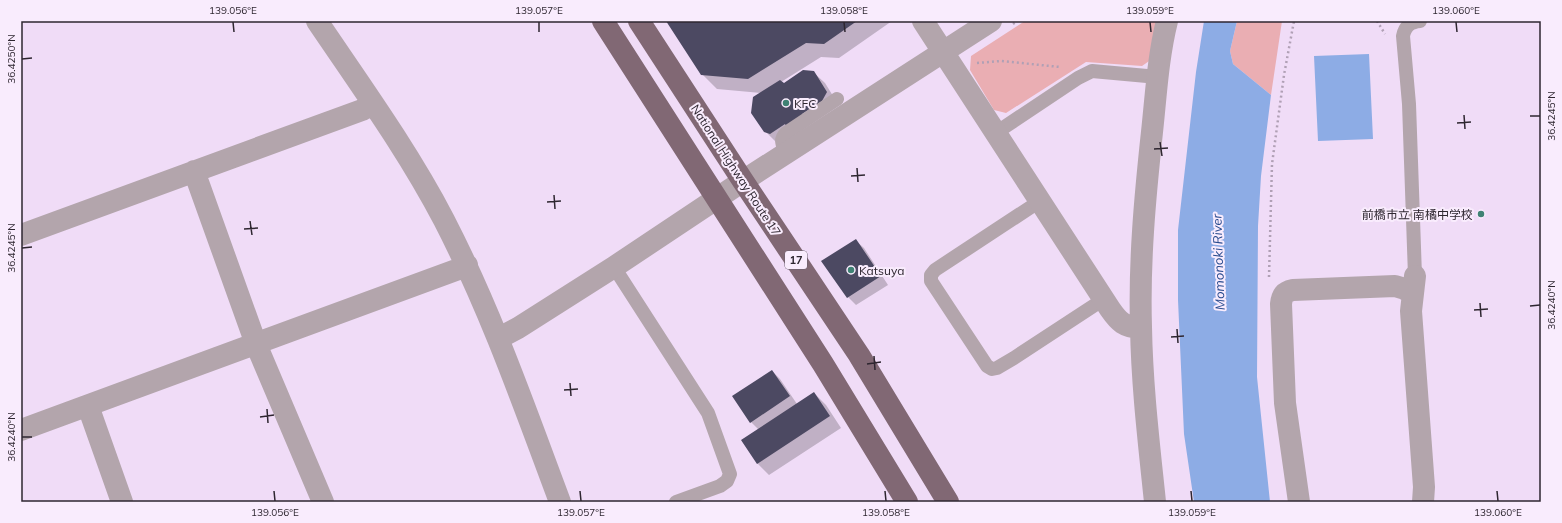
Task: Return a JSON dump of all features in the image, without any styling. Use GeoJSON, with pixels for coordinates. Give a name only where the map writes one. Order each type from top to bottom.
{"type":"FeatureCollection","features":[{"type":"Feature","properties":{"kind":"highway"},"geometry":{"type":"LineString","coordinates":[[603,21],[824,364],[907,502]]}},
{"type":"Feature","properties":{"kind":"highway","name":"National Highway Route 17"},"geometry":{"type":"LineString","coordinates":[[640,21],[743,181],[859,355],[948,502]]}},
{"type":"Feature","properties":{"kind":"street"},"geometry":{"type":"LineString","coordinates":[[318,21],[425,186],[467,265],[499,338],[560,502]]}},
{"type":"Feature","properties":{"kind":"street"},"geometry":{"type":"LineString","coordinates":[[923,21],[1118,319],[1130,327],[1141,328]]}},
{"type":"Feature","properties":{"kind":"street"},"geometry":{"type":"LineString","coordinates":[[1155,502],[1146,412],[1141,328],[1143,208],[1158,77],[1164,32],[1167,21]]}},
{"type":"Feature","properties":{"kind":"street"},"geometry":{"type":"LineString","coordinates":[[499,338],[518,328],[943,52],[1001,23]]}},
{"type":"Feature","properties":{"kind":"street"},"geometry":{"type":"LineString","coordinates":[[21,235],[362,110],[372,104]]}},
{"type":"Feature","properties":{"kind":"street"},"geometry":{"type":"LineString","coordinates":[[194,171],[256,344],[323,502]]}},
{"type":"Feature","properties":{"kind":"street"},"geometry":{"type":"LineString","coordinates":[[21,430],[467,265]]}},
{"type":"Feature","properties":{"kind":"street"},"geometry":{"type":"LineString","coordinates":[[1299,502],[1285,403],[1281,304],[1282,296],[1286,292],[1293,290],[1395,286],[1405,288],[1414,285],[1411,311],[1424,502]]}},
{"type":"Feature","properties":{"kind":"street"},"geometry":{"type":"LineString","coordinates":[[88,406],[122,502]]}},
{"type":"Feature","properties":{"kind":"lane"},"geometry":{"type":"LineString","coordinates":[[1414,285],[1409,104],[1401,24],[1420,21]]}},
{"type":"Feature","properties":{"kind":"lane"},"geometry":{"type":"LineString","coordinates":[[997,132],[1078,78],[1092,71],[1158,77]]}},
{"type":"Feature","properties":{"kind":"lane"},"geometry":{"type":"LineString","coordinates":[[786,154],[781,142],[782,137],[837,99]]}},
{"type":"Feature","properties":{"kind":"lane"},"geometry":{"type":"LineString","coordinates":[[1040,200],[935,270],[931,275],[931,281],[987,366],[992,369],[997,368],[1014,358],[1104,299]]}},
{"type":"Feature","properties":{"kind":"lane"},"geometry":{"type":"LineString","coordinates":[[614,266],[708,413],[730,474],[727,481],[720,486],[676,502]]}},
{"type":"Feature","properties":{"kind":"path"},"geometry":{"type":"LineString","coordinates":[[1001,23],[1018,21]]}},
{"type":"Feature","properties":{"kind":"path"},"geometry":{"type":"LineString","coordinates":[[1282,296],[1268,285],[1272,164],[1284,75],[1294,21]]}},
{"type":"Feature","properties":{"kind":"path"},"geometry":{"type":"LineString","coordinates":[[976,63],[1001,61],[1065,68],[1073,70],[1078,78]]}},
{"type":"Feature","properties":{"kind":"shaded area"},"geometry":{"type":"Polygon","coordinates":[[[1025,21],[1159,21],[1152,59],[1142,66],[1086,62],[1006,113],[994,110],[970,70],[971,56],[1025,21]]]}},
{"type":"Feature","properties":{"kind":"shaded area"},"geometry":{"type":"Polygon","coordinates":[[[1237,21],[1282,21],[1271,95],[1233,64],[1230,51],[1237,21]]]}},
{"type":"Feature","properties":{"kind":"water","name":"Momonoki River"},"geometry":{"type":"Polygon","coordinates":[[[1204,21],[1237,21],[1230,51],[1233,64],[1271,95],[1261,176],[1258,226],[1257,377],[1270,502],[1194,502],[1184,434],[1178,300],[1178,230],[1196,72],[1204,21]]]}},
{"type":"Feature","properties":{"kind":"water"},"geometry":{"type":"Polygon","coordinates":[[[1369,54],[1373,139],[1318,141],[1314,56],[1369,54]]]}},
{"type":"Feature","properties":{"kind":"building"},"geometry":{"type":"Polygon","coordinates":[[[666,21],[857,21],[824,44],[806,43],[748,79],[701,75],[666,21]]]}},
{"type":"Feature","properties":{"kind":"building","name":"KFC"},"geometry":{"type":"Polygon","coordinates":[[[803,70],[814,71],[827,92],[822,101],[802,114],[809,125],[792,136],[785,124],[770,134],[764,132],[751,113],[753,97],[780,80],[784,83],[803,70]]]}},
{"type":"Feature","properties":{"kind":"building"},"geometry":{"type":"Polygon","coordinates":[[[856,239],[881,276],[847,298],[821,261],[856,239]]]}},
{"type":"Feature","properties":{"kind":"building"},"geometry":{"type":"Polygon","coordinates":[[[772,370],[790,396],[750,423],[732,396],[772,370]]]}},
{"type":"Feature","properties":{"kind":"building"},"geometry":{"type":"Polygon","coordinates":[[[814,392],[830,416],[757,464],[741,440],[814,392]]]}},
{"type":"Feature","properties":{"kind":"place","name":"KFC"},"geometry":{"type":"Point","coordinates":[786,103]}},
{"type":"Feature","properties":{"kind":"place","name":"前橋市立 南橘中学校"},"geometry":{"type":"Point","coordinates":[1481,214]}},
{"type":"Feature","properties":{"kind":"place","name":"Katsuya"},"geometry":{"type":"Point","coordinates":[851,270]}}]}
